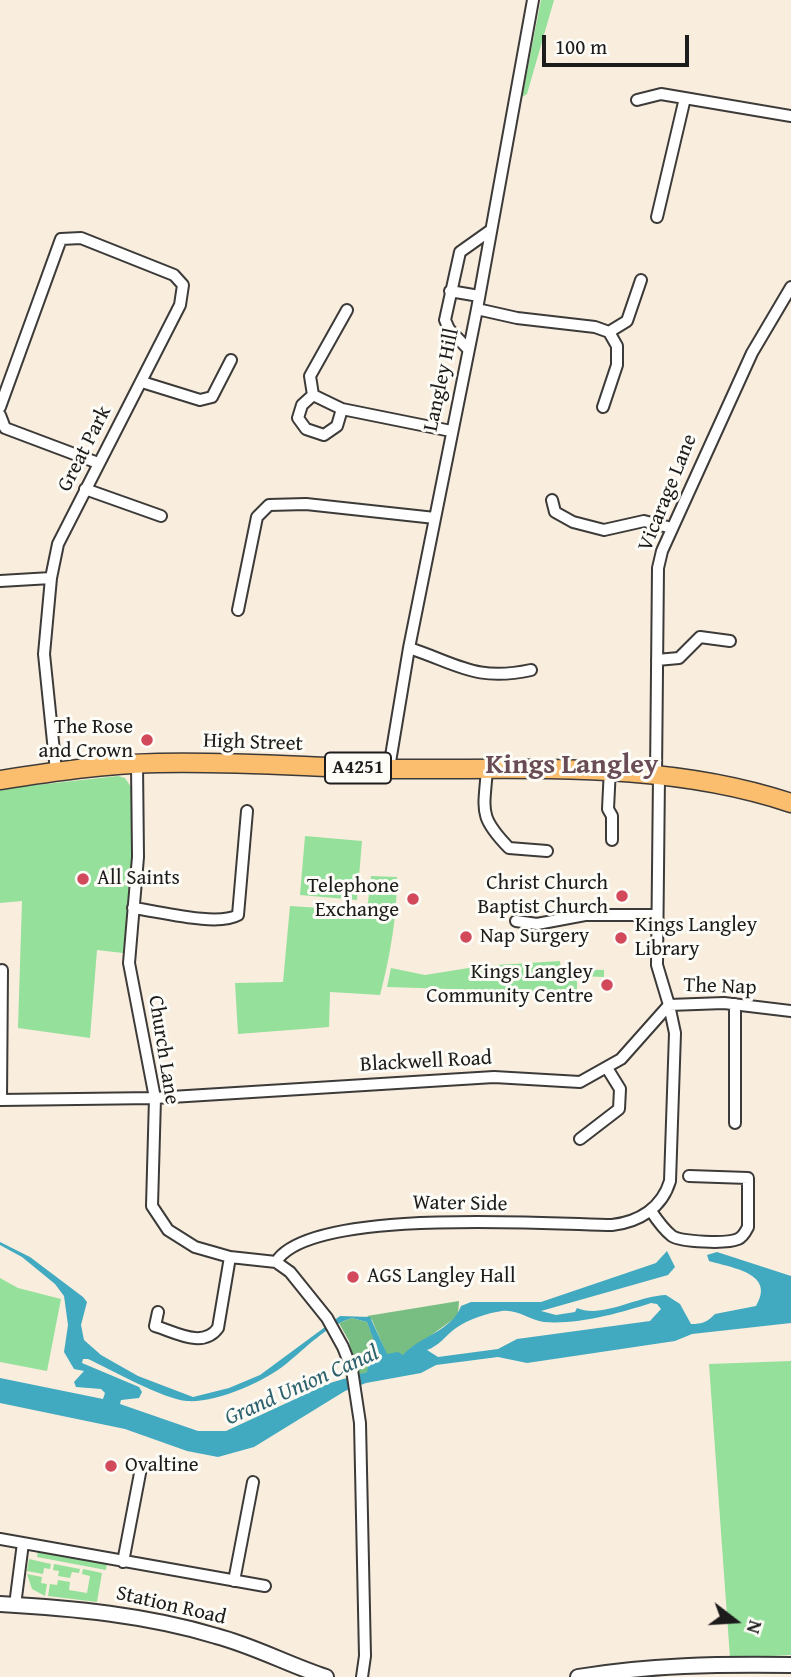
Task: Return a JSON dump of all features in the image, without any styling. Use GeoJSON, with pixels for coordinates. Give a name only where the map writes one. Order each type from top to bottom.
{"type":"FeatureCollection","features":[{"type":"Feature","properties":{"kind":"main road","name":"High Street"},"geometry":{"type":"LineString","coordinates":[[56,771],[137,764],[610,768],[657,776]]}},
{"type":"Feature","properties":{"kind":"main road","name":"A4251"},"geometry":{"type":"LineString","coordinates":[[0,780],[56,771]]}},
{"type":"Feature","properties":{"kind":"main road","name":"A4251"},"geometry":{"type":"LineString","coordinates":[[657,776],[746,790],[790,801]]}},
{"type":"Feature","properties":{"kind":"street","name":"Langley Hill"},"geometry":{"type":"LineString","coordinates":[[389,768],[409,648],[477,309],[533,0]]}},
{"type":"Feature","properties":{"kind":"street"},"geometry":{"type":"LineString","coordinates":[[637,100],[661,94],[791,116]]}},
{"type":"Feature","properties":{"kind":"street"},"geometry":{"type":"LineString","coordinates":[[657,217],[685,98]]}},
{"type":"Feature","properties":{"kind":"street"},"geometry":{"type":"LineString","coordinates":[[468,349],[449,329],[445,320],[450,290],[460,252],[491,230]]}},
{"type":"Feature","properties":{"kind":"street","name":"Great Park"},"geometry":{"type":"LineString","coordinates":[[0,407],[61,239],[81,238],[174,275],[183,285],[180,305],[58,544],[51,578],[44,654],[56,771]]}},
{"type":"Feature","properties":{"kind":"street"},"geometry":{"type":"LineString","coordinates":[[609,332],[626,321],[641,280]]}},
{"type":"Feature","properties":{"kind":"street","name":"Vicarage Lane"},"geometry":{"type":"LineString","coordinates":[[657,776],[658,568],[672,528],[751,353],[791,287]]}},
{"type":"Feature","properties":{"kind":"street"},"geometry":{"type":"LineString","coordinates":[[450,290],[479,296]]}},
{"type":"Feature","properties":{"kind":"street"},"geometry":{"type":"LineString","coordinates":[[477,309],[517,318],[595,327],[609,332],[617,346],[617,365],[603,407]]}},
{"type":"Feature","properties":{"kind":"street"},"geometry":{"type":"LineString","coordinates":[[313,395],[310,376],[347,310]]}},
{"type":"Feature","properties":{"kind":"street"},"geometry":{"type":"LineString","coordinates":[[142,382],[200,400],[212,397],[231,360]]}},
{"type":"Feature","properties":{"kind":"street"},"geometry":{"type":"LineString","coordinates":[[313,395],[342,409],[451,430]]}},
{"type":"Feature","properties":{"kind":"street"},"geometry":{"type":"LineString","coordinates":[[313,395],[302,405],[298,418],[306,429],[324,435],[337,426],[342,409]]}},
{"type":"Feature","properties":{"kind":"street"},"geometry":{"type":"LineString","coordinates":[[0,415],[5,428],[98,463]]}},
{"type":"Feature","properties":{"kind":"street"},"geometry":{"type":"LineString","coordinates":[[85,489],[161,516]]}},
{"type":"Feature","properties":{"kind":"street"},"geometry":{"type":"LineString","coordinates":[[552,500],[555,512],[573,522],[604,530],[644,521],[672,528]]}},
{"type":"Feature","properties":{"kind":"street"},"geometry":{"type":"LineString","coordinates":[[237,610],[257,517],[269,505],[306,504],[435,518]]}},
{"type":"Feature","properties":{"kind":"street"},"geometry":{"type":"LineString","coordinates":[[0,581],[51,578]]}},
{"type":"Feature","properties":{"kind":"street"},"geometry":{"type":"LineString","coordinates":[[657,660],[679,658],[700,637],[730,641]]}},
{"type":"Feature","properties":{"kind":"street"},"geometry":{"type":"LineString","coordinates":[[409,648],[465,671],[501,677],[531,670]]}},
{"type":"Feature","properties":{"kind":"street","name":"Church Lane"},"geometry":{"type":"LineString","coordinates":[[137,764],[138,857],[130,963],[155,1098],[151,1194],[158,1219],[180,1240],[230,1257],[276,1262]]}},
{"type":"Feature","properties":{"kind":"street"},"geometry":{"type":"LineString","coordinates":[[610,768],[608,809],[612,816],[612,840]]}},
{"type":"Feature","properties":{"kind":"street"},"geometry":{"type":"LineString","coordinates":[[487,769],[484,813],[486,823],[509,848],[547,851]]}},
{"type":"Feature","properties":{"kind":"street","name":"The Nap"},"geometry":{"type":"LineString","coordinates":[[657,776],[657,965],[669,1005],[735,1004],[791,1011]]}},
{"type":"Feature","properties":{"kind":"street"},"geometry":{"type":"LineString","coordinates":[[133,908],[210,918],[226,919],[238,915],[247,811]]}},
{"type":"Feature","properties":{"kind":"street"},"geometry":{"type":"LineString","coordinates":[[516,920],[537,924],[585,915],[657,915]]}},
{"type":"Feature","properties":{"kind":"street"},"geometry":{"type":"LineString","coordinates":[[0,1100],[2,970]]}},
{"type":"Feature","properties":{"kind":"street"},"geometry":{"type":"LineString","coordinates":[[735,1004],[735,1123]]}},
{"type":"Feature","properties":{"kind":"street"},"geometry":{"type":"LineString","coordinates":[[669,1005],[675,1032],[670,1181],[666,1192],[651,1211],[675,1238],[738,1239],[748,1227],[752,1178],[689,1176]]}},
{"type":"Feature","properties":{"kind":"street","name":"Blackwell Road"},"geometry":{"type":"LineString","coordinates":[[0,1100],[155,1098],[494,1077],[580,1083],[607,1068],[636,1045],[669,1005]]}},
{"type":"Feature","properties":{"kind":"street"},"geometry":{"type":"LineString","coordinates":[[580,1139],[619,1109],[621,1089],[607,1068]]}},
{"type":"Feature","properties":{"kind":"street","name":"Water Side"},"geometry":{"type":"LineString","coordinates":[[276,1262],[282,1252],[297,1244],[375,1225],[612,1225],[639,1219],[651,1211]]}},
{"type":"Feature","properties":{"kind":"street"},"geometry":{"type":"LineString","coordinates":[[143,1323],[199,1340],[214,1335],[218,1328],[230,1257]]}},
{"type":"Feature","properties":{"kind":"street"},"geometry":{"type":"LineString","coordinates":[[276,1262],[290,1272],[327,1318],[352,1370],[357,1396],[365,1656],[362,1677]]}},
{"type":"Feature","properties":{"kind":"street"},"geometry":{"type":"LineString","coordinates":[[155,1326],[158,1312]]}},
{"type":"Feature","properties":{"kind":"street"},"geometry":{"type":"LineString","coordinates":[[123,1562],[141,1468]]}},
{"type":"Feature","properties":{"kind":"street"},"geometry":{"type":"LineString","coordinates":[[234,1581],[253,1482]]}},
{"type":"Feature","properties":{"kind":"street"},"geometry":{"type":"LineString","coordinates":[[0,1539],[265,1586]]}},
{"type":"Feature","properties":{"kind":"street"},"geometry":{"type":"LineString","coordinates":[[7,1604],[23,1543]]}},
{"type":"Feature","properties":{"kind":"street","name":"Station Road"},"geometry":{"type":"LineString","coordinates":[[7,1604],[96,1612],[184,1627],[219,1636],[326,1677]]}},
{"type":"Feature","properties":{"kind":"street"},"geometry":{"type":"LineString","coordinates":[[578,1677],[627,1669],[675,1666],[791,1665]]}},
{"type":"Feature","properties":{"kind":"green space"},"geometry":{"type":"Polygon","coordinates":[[[541,0],[554,0],[527,94],[522,97],[541,0]]]}},
{"type":"Feature","properties":{"kind":"green space"},"geometry":{"type":"Polygon","coordinates":[[[118,776],[125,778],[131,787],[133,854],[123,953],[97,950],[90,1038],[18,1028],[22,901],[0,903],[0,789],[118,776]]]}},
{"type":"Feature","properties":{"kind":"green space"},"geometry":{"type":"Polygon","coordinates":[[[305,836],[362,841],[357,900],[300,895],[305,836]]]}},
{"type":"Feature","properties":{"kind":"green space"},"geometry":{"type":"Polygon","coordinates":[[[371,876],[397,877],[392,937],[380,995],[330,992],[329,1027],[238,1034],[235,983],[283,982],[290,906],[367,911],[371,876]]]}},
{"type":"Feature","properties":{"kind":"green space"},"geometry":{"type":"Polygon","coordinates":[[[560,961],[561,969],[604,970],[604,977],[577,976],[577,993],[387,987],[391,968],[425,975],[481,966],[560,961]]]}},
{"type":"Feature","properties":{"kind":"green space"},"geometry":{"type":"Polygon","coordinates":[[[0,1278],[18,1288],[61,1299],[47,1371],[0,1362],[0,1278]]]}},
{"type":"Feature","properties":{"kind":"green space"},"geometry":{"type":"Polygon","coordinates":[[[459,1301],[458,1316],[403,1355],[387,1355],[372,1320],[367,1316],[459,1301]]]}},
{"type":"Feature","properties":{"kind":"green space"},"geometry":{"type":"Polygon","coordinates":[[[352,1318],[367,1322],[381,1357],[367,1372],[357,1376],[349,1341],[339,1323],[352,1318]]]}},
{"type":"Feature","properties":{"kind":"green space"},"geometry":{"type":"Polygon","coordinates":[[[791,1361],[791,1655],[730,1658],[709,1364],[791,1361]]]}},
{"type":"Feature","properties":{"kind":"green space"},"geometry":{"type":"Polygon","coordinates":[[[38,1550],[107,1563],[106,1570],[37,1557],[38,1550]]]}},
{"type":"Feature","properties":{"kind":"green space"},"geometry":{"type":"Polygon","coordinates":[[[29,1559],[51,1564],[50,1569],[44,1568],[43,1574],[27,1571],[29,1559]]]}},
{"type":"Feature","properties":{"kind":"green space"},"geometry":{"type":"Polygon","coordinates":[[[54,1564],[80,1569],[79,1573],[72,1572],[70,1578],[58,1576],[59,1571],[53,1570],[54,1564]]]}},
{"type":"Feature","properties":{"kind":"green space"},"geometry":{"type":"Polygon","coordinates":[[[83,1569],[102,1573],[97,1602],[48,1596],[50,1584],[57,1585],[58,1580],[70,1582],[69,1590],[87,1593],[90,1576],[82,1574],[83,1569]]]}},
{"type":"Feature","properties":{"kind":"green space"},"geometry":{"type":"Polygon","coordinates":[[[27,1574],[42,1577],[41,1583],[47,1584],[45,1596],[32,1589],[27,1574]]]}},
{"type":"Feature","properties":{"kind":"water"},"geometry":{"type":"Polygon","coordinates":[[[0,1242],[30,1257],[83,1297],[87,1302],[81,1325],[84,1340],[101,1355],[138,1376],[193,1397],[229,1388],[260,1375],[340,1316],[370,1317],[387,1354],[398,1352],[403,1355],[451,1322],[461,1306],[471,1302],[541,1302],[656,1263],[667,1251],[675,1267],[668,1275],[541,1311],[556,1315],[575,1312],[577,1308],[597,1311],[666,1295],[680,1304],[691,1324],[699,1324],[715,1314],[756,1306],[761,1295],[756,1279],[739,1270],[709,1261],[707,1255],[717,1252],[791,1276],[791,1323],[692,1334],[675,1341],[527,1363],[498,1357],[436,1365],[421,1373],[366,1383],[345,1391],[254,1447],[218,1457],[187,1451],[125,1429],[0,1403],[0,1378],[103,1399],[105,1393],[101,1389],[76,1387],[74,1382],[84,1371],[74,1369],[64,1352],[68,1325],[64,1296],[55,1284],[22,1257],[0,1245],[0,1242]],[[651,1303],[570,1322],[544,1322],[513,1312],[496,1312],[461,1325],[427,1350],[438,1357],[498,1349],[517,1339],[650,1321],[661,1309],[657,1304],[651,1303]],[[352,1318],[325,1332],[265,1378],[212,1399],[177,1399],[88,1359],[83,1359],[82,1363],[139,1387],[142,1392],[139,1398],[121,1400],[120,1404],[198,1431],[226,1431],[330,1383],[367,1372],[369,1362],[380,1357],[367,1322],[352,1318]]]}},
{"type":"Feature","properties":{"kind":"place","name":"The Rose and Crown"},"geometry":{"type":"Point","coordinates":[147,740]}},
{"type":"Feature","properties":{"kind":"place","name":"All Saints"},"geometry":{"type":"Point","coordinates":[83,879]}},
{"type":"Feature","properties":{"kind":"place","name":"Christ Church Baptist Church"},"geometry":{"type":"Point","coordinates":[622,896]}},
{"type":"Feature","properties":{"kind":"place","name":"Telephone Exchange"},"geometry":{"type":"Point","coordinates":[413,899]}},
{"type":"Feature","properties":{"kind":"place","name":"Nap Surgery"},"geometry":{"type":"Point","coordinates":[466,937]}},
{"type":"Feature","properties":{"kind":"place","name":"Kings Langley Library"},"geometry":{"type":"Point","coordinates":[621,938]}},
{"type":"Feature","properties":{"kind":"place","name":"Kings Langley Community Centre"},"geometry":{"type":"Point","coordinates":[607,985]}},
{"type":"Feature","properties":{"kind":"place","name":"AGS Langley Hall"},"geometry":{"type":"Point","coordinates":[353,1277]}},
{"type":"Feature","properties":{"kind":"place","name":"Ovaltine"},"geometry":{"type":"Point","coordinates":[111,1466]}},
{"type":"Feature","properties":{"kind":"district","name":"Kings Langley"},"geometry":{"type":"Point","coordinates":[572,766]}},
{"type":"Feature","properties":{"kind":"water label","name":"Grand Union Canal"},"geometry":{"type":"Point","coordinates":[302,1386]}}]}
